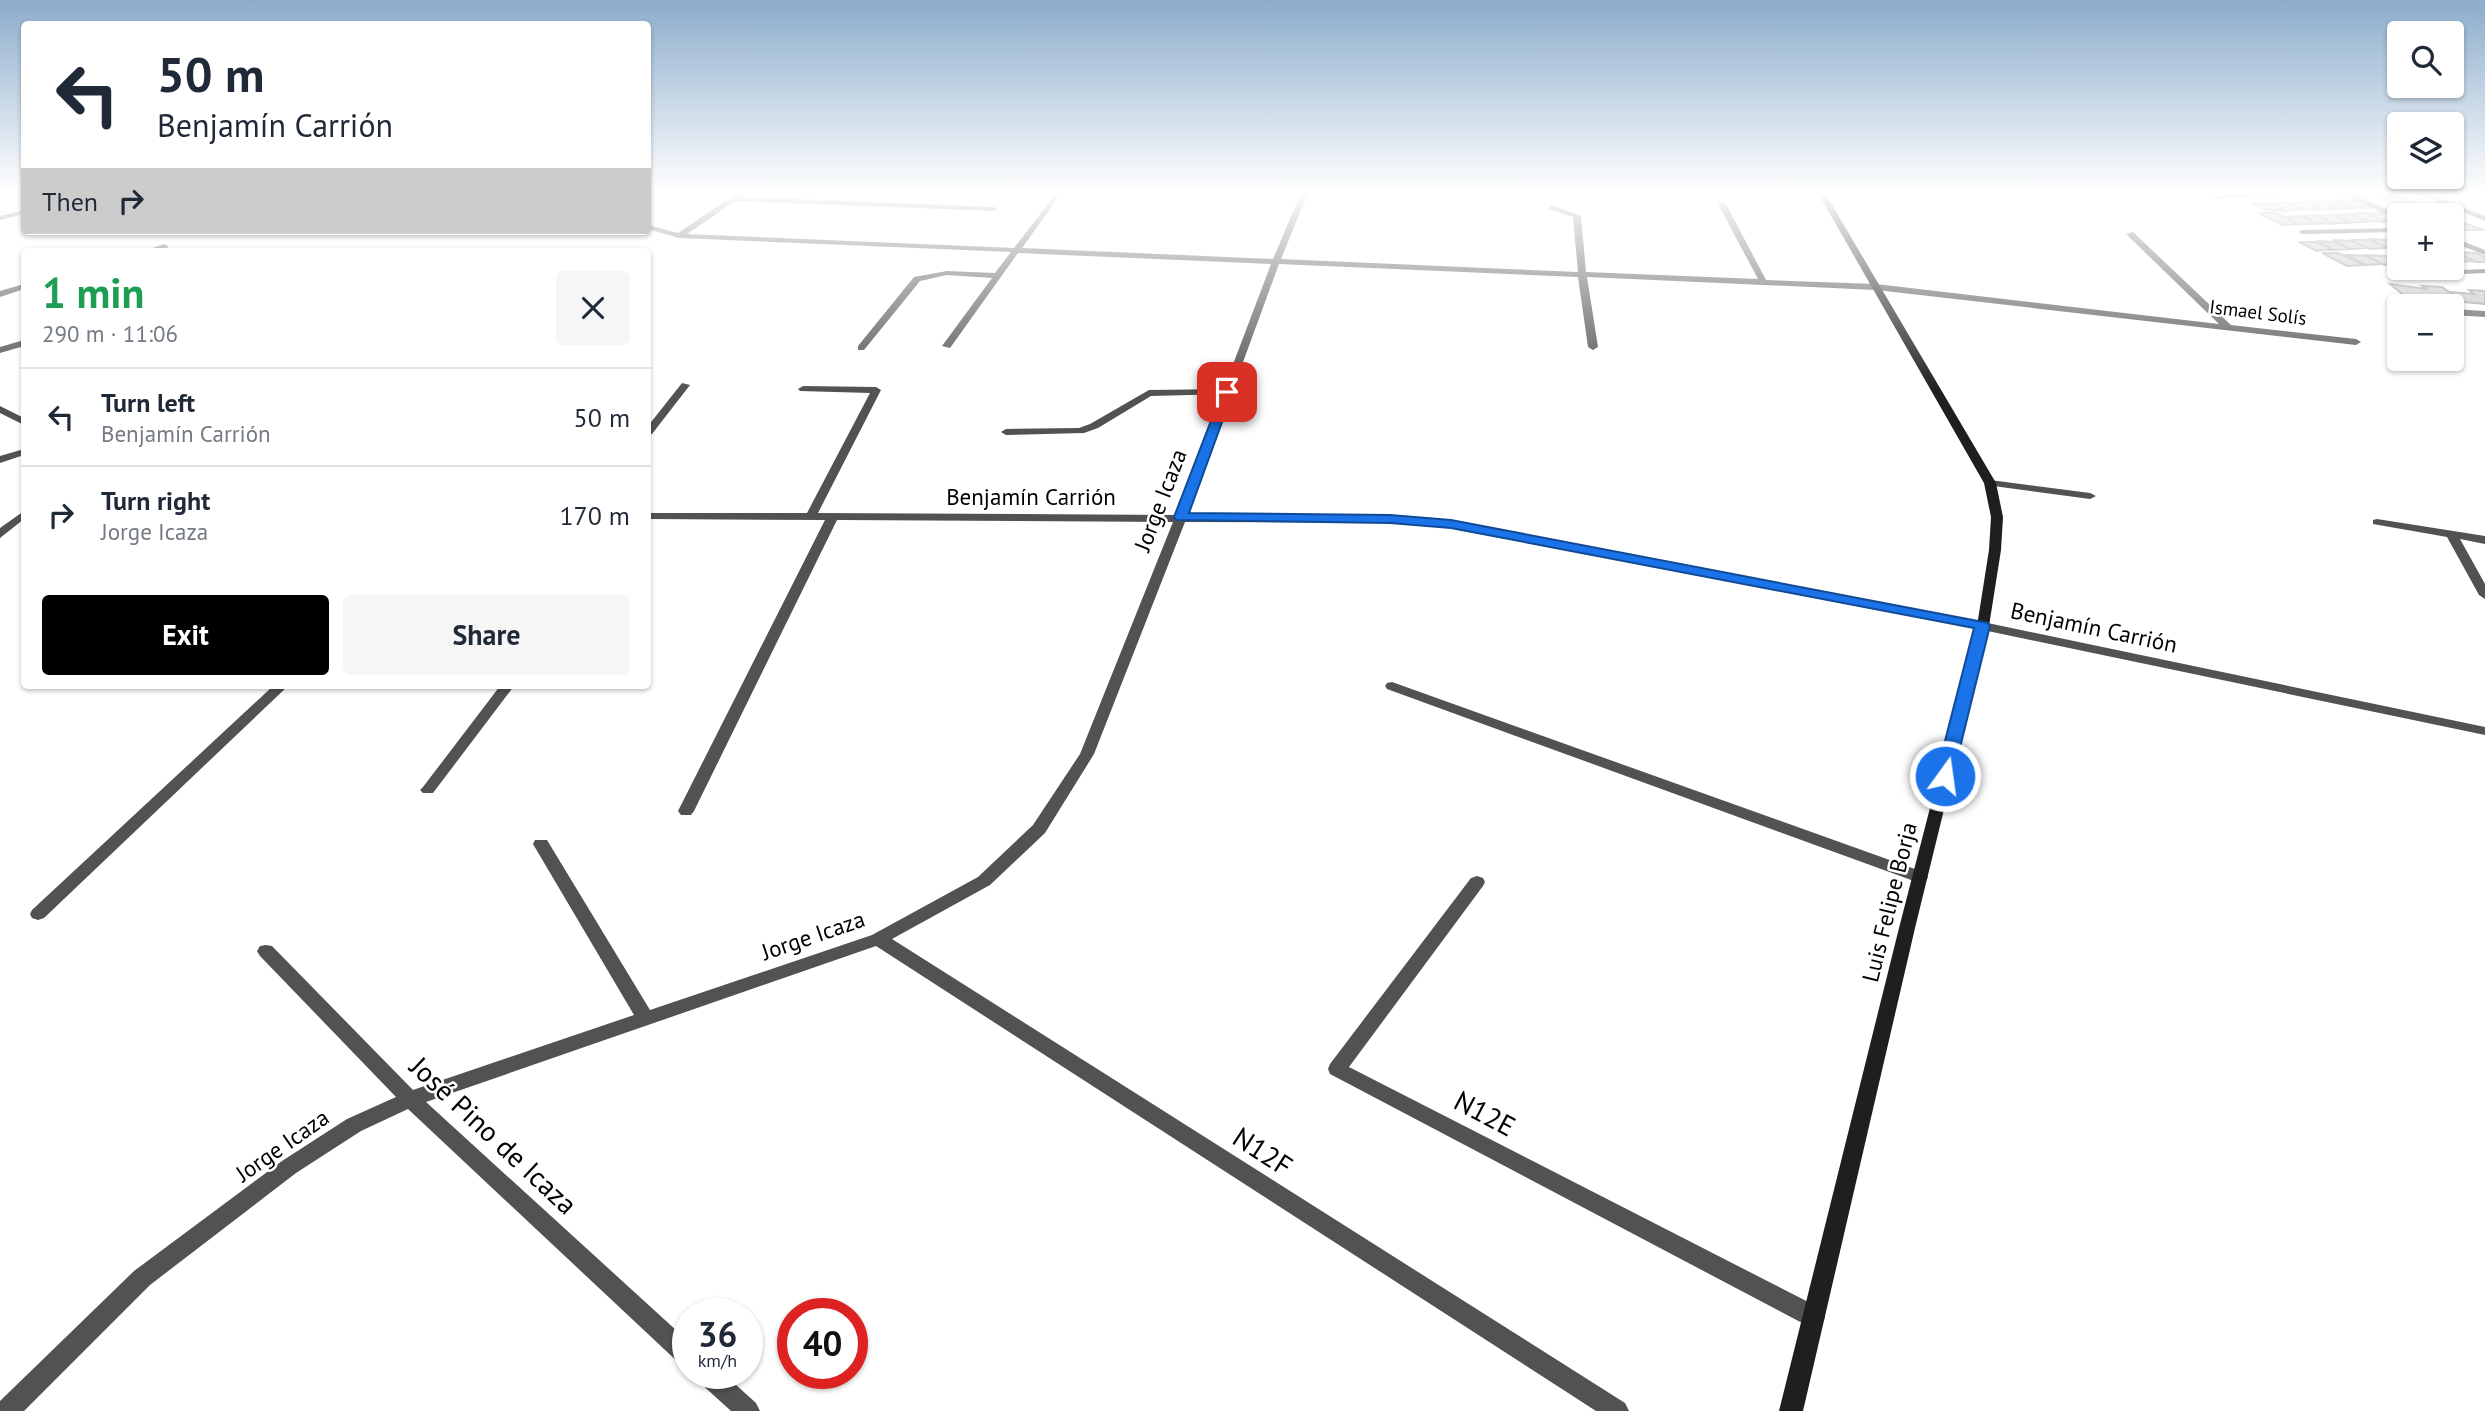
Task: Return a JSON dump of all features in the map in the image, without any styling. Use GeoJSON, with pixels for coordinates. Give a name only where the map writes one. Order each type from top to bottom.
{"type":"FeatureCollection","features":[{"type":"Feature","properties":{"kind":"street"},"geometry":{"type":"LineString","coordinates":[[947,346],[1008,259]]}},
{"type":"Feature","properties":{"kind":"street","name":"Ismael Solís"},"geometry":{"type":"LineString","coordinates":[[1225,259],[1876,287],[2356,342]]}},
{"type":"Feature","properties":{"kind":"street"},"geometry":{"type":"LineString","coordinates":[[1581,259],[1593,348]]}},
{"type":"Feature","properties":{"kind":"street"},"geometry":{"type":"LineString","coordinates":[[1751,259],[1763,282]]}},
{"type":"Feature","properties":{"kind":"street","name":"Luis Felipe Borja"},"geometry":{"type":"LineString","coordinates":[[1791,1411],[1983,626],[1995,550],[1997,517],[1990,483],[1860,259]]}},
{"type":"Feature","properties":{"kind":"street"},"geometry":{"type":"LineString","coordinates":[[2156,259],[2227,326]]}},
{"type":"Feature","properties":{"kind":"street","name":"Jorge Icaza"},"geometry":{"type":"LineString","coordinates":[[7,1411],[142,1278],[289,1167],[354,1125],[410,1099],[878,939],[984,881],[1039,829],[1087,754],[1181,517],[1276,261]]}},
{"type":"Feature","properties":{"kind":"street"},"geometry":{"type":"LineString","coordinates":[[2464,272],[2485,271]]}},
{"type":"Feature","properties":{"kind":"street"},"geometry":{"type":"LineString","coordinates":[[861,348],[918,279],[947,273],[997,276]]}},
{"type":"Feature","properties":{"kind":"street"},"geometry":{"type":"LineString","coordinates":[[0,294],[21,288]]}},
{"type":"Feature","properties":{"kind":"street"},"geometry":{"type":"LineString","coordinates":[[2464,313],[2485,314]]}},
{"type":"Feature","properties":{"kind":"street"},"geometry":{"type":"LineString","coordinates":[[0,350],[21,344]]}},
{"type":"Feature","properties":{"kind":"street"},"geometry":{"type":"LineString","coordinates":[[651,428],[685,386]]}},
{"type":"Feature","properties":{"kind":"street"},"geometry":{"type":"LineString","coordinates":[[803,389],[876,390],[811,516]]}},
{"type":"Feature","properties":{"kind":"street"},"geometry":{"type":"LineString","coordinates":[[1006,432],[1080,431],[1094,426],[1140,395],[1149,393],[1227,392]]}},
{"type":"Feature","properties":{"kind":"street"},"geometry":{"type":"LineString","coordinates":[[0,409],[21,420]]}},
{"type":"Feature","properties":{"kind":"street"},"geometry":{"type":"LineString","coordinates":[[0,460],[21,453]]}},
{"type":"Feature","properties":{"kind":"street"},"geometry":{"type":"LineString","coordinates":[[1990,483],[2090,496]]}},
{"type":"Feature","properties":{"kind":"street"},"geometry":{"type":"LineString","coordinates":[[0,534],[21,516]]}},
{"type":"Feature","properties":{"kind":"street","name":"Benjamín Carrión"},"geometry":{"type":"LineString","coordinates":[[651,516],[1390,519],[1451,524],[1983,626],[2485,731]]}},
{"type":"Feature","properties":{"kind":"street"},"geometry":{"type":"LineString","coordinates":[[686,811],[833,516]]}},
{"type":"Feature","properties":{"kind":"street"},"geometry":{"type":"LineString","coordinates":[[2377,522],[2485,540]]}},
{"type":"Feature","properties":{"kind":"street"},"geometry":{"type":"LineString","coordinates":[[2451,534],[2485,595]]}},
{"type":"Feature","properties":{"kind":"street"},"geometry":{"type":"LineString","coordinates":[[1392,686],[1920,877]]}},
{"type":"Feature","properties":{"kind":"street"},"geometry":{"type":"LineString","coordinates":[[38,914],[278,689]]}},
{"type":"Feature","properties":{"kind":"street"},"geometry":{"type":"LineString","coordinates":[[428,790],[505,689]]}},
{"type":"Feature","properties":{"kind":"street"},"geometry":{"type":"LineString","coordinates":[[541,844],[645,1018]]}},
{"type":"Feature","properties":{"kind":"street","name":"N12E"},"geometry":{"type":"LineString","coordinates":[[1477,882],[1337,1069],[1814,1317]]}},
{"type":"Feature","properties":{"kind":"street","name":"N12F"},"geometry":{"type":"LineString","coordinates":[[878,939],[1617,1411]]}},
{"type":"Feature","properties":{"kind":"street","name":"José Pino de Icaza"},"geometry":{"type":"LineString","coordinates":[[266,951],[410,1099],[672,1341]]}},
{"type":"Feature","properties":{"kind":"street"},"geometry":{"type":"LineString","coordinates":[[724,1389],[748,1411]]}},
{"type":"Feature","properties":{"kind":"building"},"geometry":{"type":"Polygon","coordinates":[[[2333,259],[2351,259],[2365,265],[2347,266],[2333,259]]]}},
{"type":"Feature","properties":{"kind":"building"},"geometry":{"type":"Polygon","coordinates":[[[2354,259],[2372,259],[2382,264],[2366,265],[2354,259]]]}},
{"type":"Feature","properties":{"kind":"building"},"geometry":{"type":"Polygon","coordinates":[[[2372,259],[2387,259],[2387,265],[2384,265],[2372,259]]]}},
{"type":"Feature","properties":{"kind":"building"},"geometry":{"type":"Polygon","coordinates":[[[2469,259],[2485,259],[2485,262],[2476,262],[2469,259]]]}},
{"type":"Feature","properties":{"kind":"building"},"geometry":{"type":"Polygon","coordinates":[[[2390,284],[2426,289],[2422,286],[2442,287],[2452,294],[2402,294],[2390,284]]]}},
{"type":"Feature","properties":{"kind":"building"},"geometry":{"type":"Polygon","coordinates":[[[2469,290],[2485,291],[2485,304],[2464,302],[2464,294],[2450,292],[2474,294],[2469,290]]]}},
{"type":"Feature","properties":{"kind":"route"},"geometry":{"type":"LineString","coordinates":[[1227,392],[1181,517],[1422,520],[1983,626],[1945,776]]}}]}
